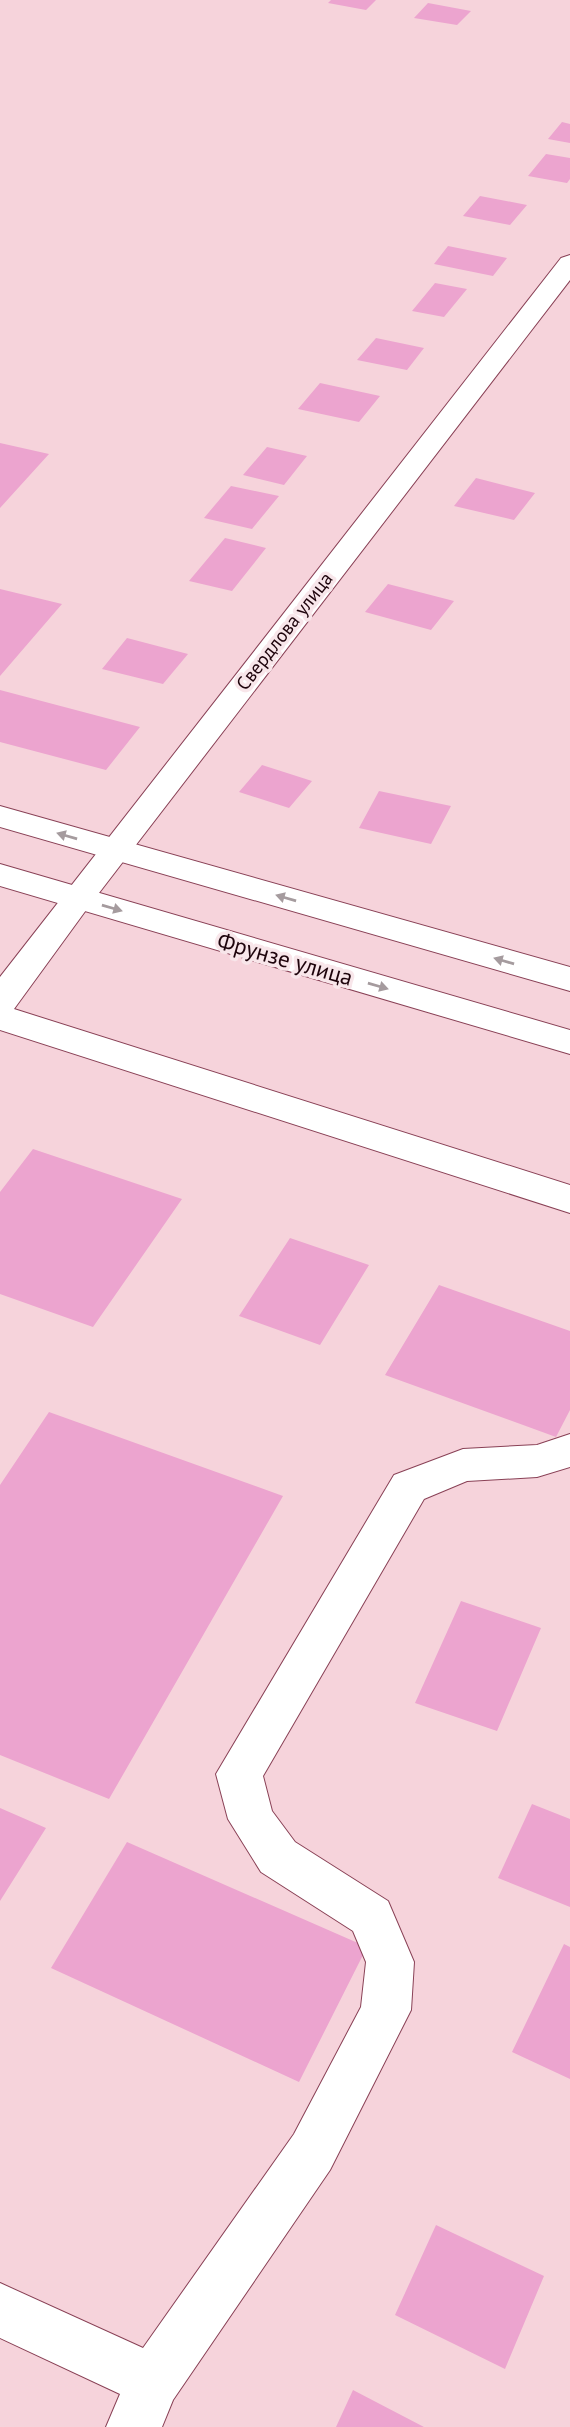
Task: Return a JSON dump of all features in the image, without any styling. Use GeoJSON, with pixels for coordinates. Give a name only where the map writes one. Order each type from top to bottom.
{"type":"FeatureCollection","features":[{"type":"Feature","properties":{"kind":"street","name":"Свердлова улица"},"geometry":{"type":"LineString","coordinates":[[0,1002],[114,849],[570,263]]}},
{"type":"Feature","properties":{"kind":"street"},"geometry":{"type":"LineString","coordinates":[[0,816],[570,979]]}},
{"type":"Feature","properties":{"kind":"street","name":"Фрунзе улица"},"geometry":{"type":"LineString","coordinates":[[0,875],[570,1042]]}},
{"type":"Feature","properties":{"kind":"street"},"geometry":{"type":"LineString","coordinates":[[0,1017],[570,1199]]}},
{"type":"Feature","properties":{"kind":"street"},"geometry":{"type":"LineString","coordinates":[[0,2310],[144,2404],[312,2152],[386,2010],[390,1962],[371,1916],[278,1857],[251,1819],[239,1774],[409,1487],[463,1465],[537,1461],[570,1450]]}},
{"type":"Feature","properties":{"kind":"building"},"geometry":{"type":"Polygon","coordinates":[[[331,0],[376,0],[366,10],[328,3],[331,0]]]}},
{"type":"Feature","properties":{"kind":"building"},"geometry":{"type":"Polygon","coordinates":[[[428,3],[471,11],[457,25],[414,18],[428,3]]]}},
{"type":"Feature","properties":{"kind":"building"},"geometry":{"type":"Polygon","coordinates":[[[562,122],[570,124],[570,143],[548,139],[562,122]]]}},
{"type":"Feature","properties":{"kind":"building"},"geometry":{"type":"Polygon","coordinates":[[[546,154],[570,158],[570,179],[567,183],[528,176],[546,154]]]}},
{"type":"Feature","properties":{"kind":"building"},"geometry":{"type":"Polygon","coordinates":[[[480,196],[527,205],[510,225],[463,216],[480,196]]]}},
{"type":"Feature","properties":{"kind":"building"},"geometry":{"type":"Polygon","coordinates":[[[448,246],[507,258],[493,276],[434,264],[448,246]]]}},
{"type":"Feature","properties":{"kind":"building"},"geometry":{"type":"Polygon","coordinates":[[[435,283],[467,289],[444,317],[412,311],[435,283]]]}},
{"type":"Feature","properties":{"kind":"building"},"geometry":{"type":"Polygon","coordinates":[[[376,338],[424,348],[407,370],[357,360],[376,338]]]}},
{"type":"Feature","properties":{"kind":"building"},"geometry":{"type":"Polygon","coordinates":[[[320,383],[380,396],[359,422],[298,409],[320,383]]]}},
{"type":"Feature","properties":{"kind":"building"},"geometry":{"type":"Polygon","coordinates":[[[0,443],[49,454],[0,508],[0,443]]]}},
{"type":"Feature","properties":{"kind":"building"},"geometry":{"type":"Polygon","coordinates":[[[267,447],[307,456],[284,485],[243,475],[267,447]]]}},
{"type":"Feature","properties":{"kind":"building"},"geometry":{"type":"Polygon","coordinates":[[[476,478],[535,493],[514,520],[454,506],[476,478]]]}},
{"type":"Feature","properties":{"kind":"building"},"geometry":{"type":"Polygon","coordinates":[[[231,486],[279,496],[252,529],[204,518],[231,486]]]}},
{"type":"Feature","properties":{"kind":"building"},"geometry":{"type":"Polygon","coordinates":[[[225,538],[266,548],[232,591],[189,581],[225,538]]]}},
{"type":"Feature","properties":{"kind":"building"},"geometry":{"type":"Polygon","coordinates":[[[388,584],[454,601],[431,630],[365,612],[388,584]]]}},
{"type":"Feature","properties":{"kind":"building"},"geometry":{"type":"Polygon","coordinates":[[[0,589],[62,604],[0,676],[0,589]]]}},
{"type":"Feature","properties":{"kind":"building"},"geometry":{"type":"Polygon","coordinates":[[[127,638],[188,654],[163,684],[102,669],[127,638]]]}},
{"type":"Feature","properties":{"kind":"building"},"geometry":{"type":"Polygon","coordinates":[[[0,690],[140,727],[106,770],[0,742],[0,690]]]}},
{"type":"Feature","properties":{"kind":"building"},"geometry":{"type":"Polygon","coordinates":[[[262,765],[312,781],[289,808],[239,792],[262,765]]]}},
{"type":"Feature","properties":{"kind":"building"},"geometry":{"type":"Polygon","coordinates":[[[379,791],[451,806],[431,844],[359,828],[379,791]]]}},
{"type":"Feature","properties":{"kind":"building"},"geometry":{"type":"Polygon","coordinates":[[[33,1149],[182,1199],[93,1327],[0,1294],[0,1192],[33,1149]]]}},
{"type":"Feature","properties":{"kind":"building"},"geometry":{"type":"Polygon","coordinates":[[[290,1238],[369,1265],[320,1345],[239,1316],[290,1238]]]}},
{"type":"Feature","properties":{"kind":"building"},"geometry":{"type":"Polygon","coordinates":[[[439,1285],[570,1331],[570,1410],[556,1437],[385,1375],[439,1285]]]}},
{"type":"Feature","properties":{"kind":"building"},"geometry":{"type":"Polygon","coordinates":[[[49,1412],[283,1496],[109,1799],[0,1755],[0,1485],[49,1412]]]}},
{"type":"Feature","properties":{"kind":"building"},"geometry":{"type":"Polygon","coordinates":[[[461,1601],[541,1628],[497,1731],[415,1703],[461,1601]]]}},
{"type":"Feature","properties":{"kind":"building"},"geometry":{"type":"Polygon","coordinates":[[[532,1804],[570,1819],[570,1907],[498,1878],[532,1804]]]}},
{"type":"Feature","properties":{"kind":"building"},"geometry":{"type":"Polygon","coordinates":[[[0,1808],[46,1828],[0,1901],[0,1808]]]}},
{"type":"Feature","properties":{"kind":"building"},"geometry":{"type":"Polygon","coordinates":[[[127,1842],[367,1947],[299,2082],[51,1968],[127,1842]]]}},
{"type":"Feature","properties":{"kind":"building"},"geometry":{"type":"Polygon","coordinates":[[[564,1944],[570,1947],[570,2079],[512,2052],[564,1944]]]}},
{"type":"Feature","properties":{"kind":"building"},"geometry":{"type":"Polygon","coordinates":[[[436,2225],[544,2276],[505,2369],[395,2315],[436,2225]]]}},
{"type":"Feature","properties":{"kind":"building"},"geometry":{"type":"Polygon","coordinates":[[[353,2390],[424,2427],[336,2427],[353,2390]]]}}]}
